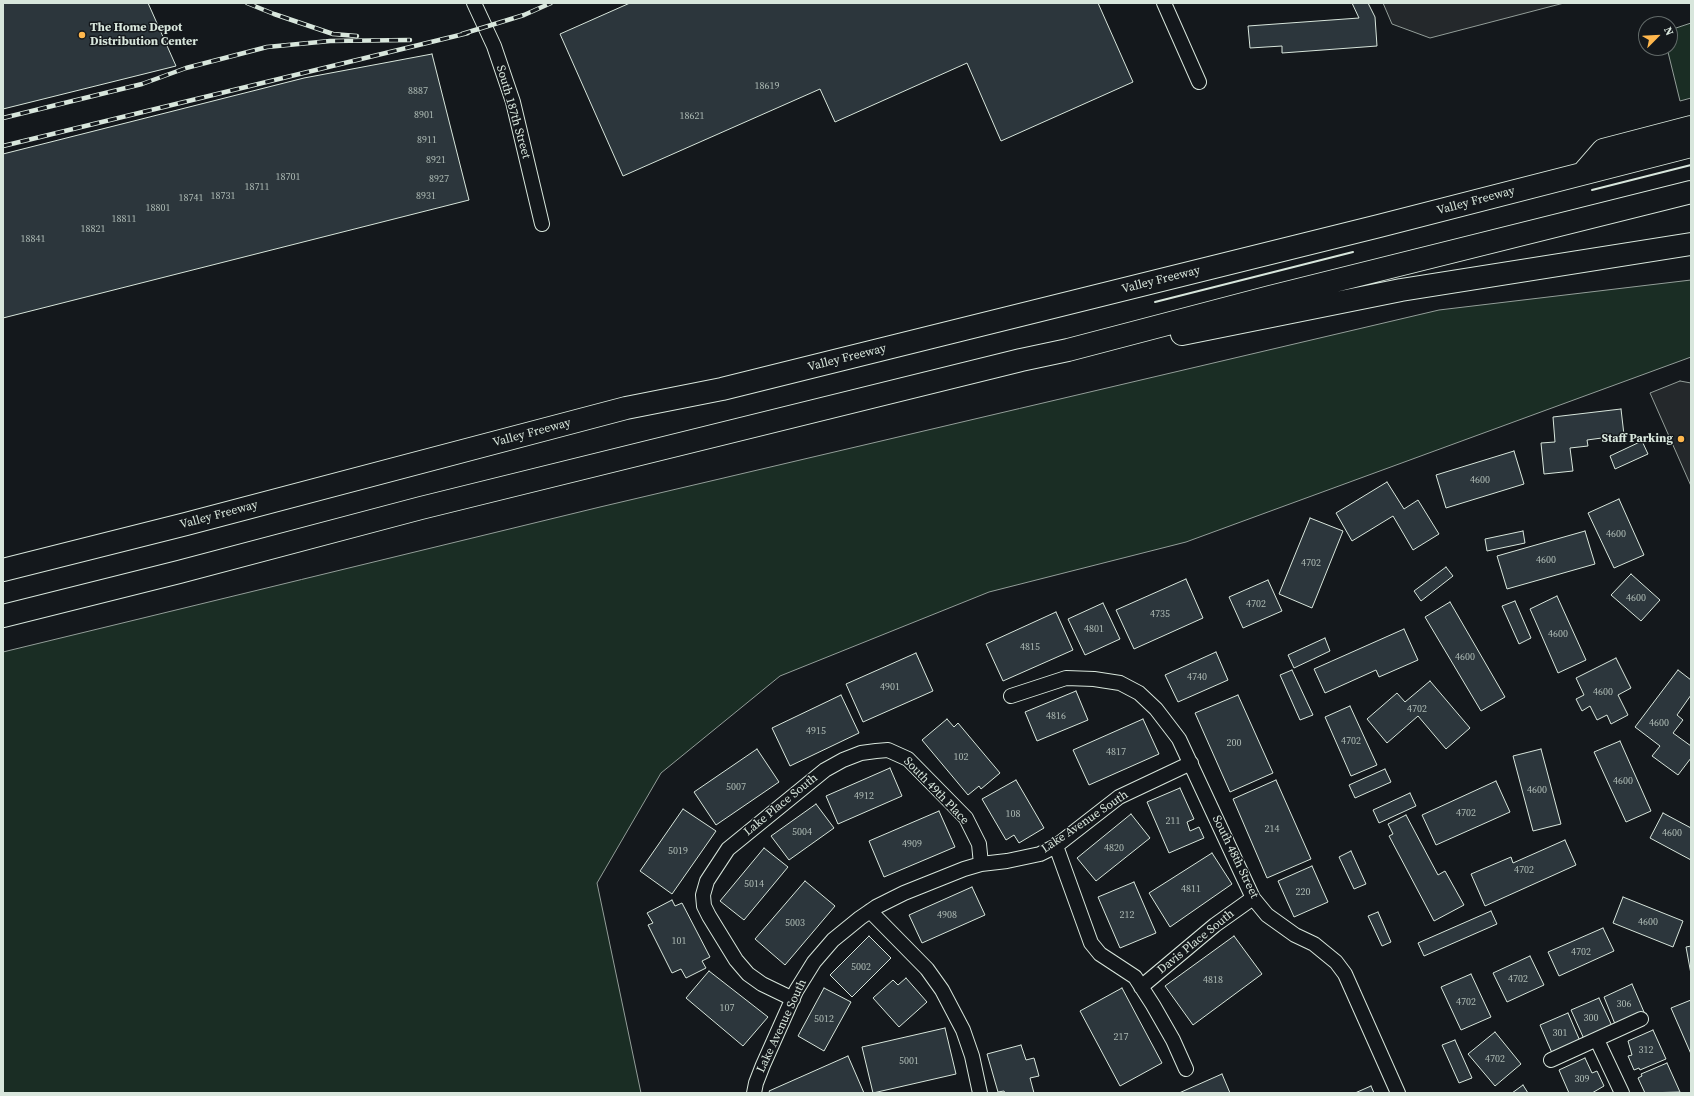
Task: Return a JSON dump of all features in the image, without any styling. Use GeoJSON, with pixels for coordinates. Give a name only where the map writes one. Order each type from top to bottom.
{"type":"FeatureCollection","features":[{"type":"Feature","properties":{"kind":"highway"},"geometry":{"type":"LineString","coordinates":[[1583,173],[1602,150],[1691,127]]}},
{"type":"Feature","properties":{"kind":"highway","name":"Valley Freeway"},"geometry":{"type":"LineString","coordinates":[[3,570],[186,524],[626,408],[722,390],[1379,226],[1691,146]]}},
{"type":"Feature","properties":{"kind":"highway"},"geometry":{"type":"LineString","coordinates":[[3,602],[1691,179]]}},
{"type":"Feature","properties":{"kind":"highway"},"geometry":{"type":"LineString","coordinates":[[3,616],[179,572],[428,506],[1021,360],[1068,350],[1278,295],[1691,192]]}},
{"type":"Feature","properties":{"kind":"highway"},"geometry":{"type":"LineString","coordinates":[[1068,350],[1183,334],[1401,290],[1691,244]]}},
{"type":"Feature","properties":{"kind":"street","name":"South 187th Street"},"geometry":{"type":"LineString","coordinates":[[474,3],[494,46],[513,102],[542,224]]}},
{"type":"Feature","properties":{"kind":"street"},"geometry":{"type":"LineString","coordinates":[[1164,3],[1199,82]]}},
{"type":"Feature","properties":{"kind":"street"},"geometry":{"type":"LineString","coordinates":[[1011,696],[1066,678],[1094,679],[1120,683],[1139,693],[1156,709],[1179,739],[1190,763]]}},
{"type":"Feature","properties":{"kind":"street","name":"South 49th Place"},"geometry":{"type":"LineString","coordinates":[[888,750],[908,759],[966,818],[980,844],[981,864]]}},
{"type":"Feature","properties":{"kind":"street","name":"Lake Place South"},"geometry":{"type":"LineString","coordinates":[[793,999],[762,984],[748,974],[736,960],[704,906],[703,895],[707,881],[728,849],[819,775],[843,760],[861,753],[888,750]]}},
{"type":"Feature","properties":{"kind":"street","name":"Lake Avenue South"},"geometry":{"type":"LineString","coordinates":[[754,1093],[763,1065],[793,999],[814,962],[833,940],[870,911],[904,893],[981,864],[1022,859],[1040,854],[1056,846],[1119,797],[1190,763]]}},
{"type":"Feature","properties":{"kind":"street","name":"South 48th Street"},"geometry":{"type":"LineString","coordinates":[[1190,763],[1253,898],[1267,915],[1295,935],[1314,944],[1336,962],[1345,974],[1398,1093]]}},
{"type":"Feature","properties":{"kind":"street"},"geometry":{"type":"LineString","coordinates":[[1056,846],[1091,943],[1100,954],[1135,977],[1170,1034],[1186,1069]]}},
{"type":"Feature","properties":{"kind":"street","name":"Davis Place South"},"geometry":{"type":"LineString","coordinates":[[1141,987],[1215,925],[1253,898]]}},
{"type":"Feature","properties":{"kind":"street"},"geometry":{"type":"LineString","coordinates":[[870,911],[927,969],[945,995],[963,1030],[972,1056],[979,1093]]}},
{"type":"Feature","properties":{"kind":"street"},"geometry":{"type":"LineString","coordinates":[[1551,1060],[1642,1019]]}},
{"type":"Feature","properties":{"kind":"street"},"geometry":{"type":"LineString","coordinates":[[1597,1040],[1622,1093]]}},
{"type":"Feature","properties":{"kind":"green space"},"geometry":{"type":"Polygon","coordinates":[[[1691,23],[1691,98],[1680,101],[1669,56],[1678,56],[1678,27],[1691,23]]]}},
{"type":"Feature","properties":{"kind":"green space"},"geometry":{"type":"Polygon","coordinates":[[[1691,280],[1691,357],[1186,542],[989,592],[780,676],[661,773],[597,883],[641,1093],[3,1093],[3,652],[600,507],[1439,310],[1691,280]]]}},
{"type":"Feature","properties":{"kind":"shaded area"},"geometry":{"type":"Polygon","coordinates":[[[1383,3],[1564,3],[1430,38],[1392,24],[1383,3]]]}},
{"type":"Feature","properties":{"kind":"shaded area","name":"Staff Parking"},"geometry":{"type":"Polygon","coordinates":[[[1680,381],[1691,383],[1691,486],[1650,393],[1680,381]]]}},
{"type":"Feature","properties":{"kind":"building","name":"The Home Depot Distribution Center"},"geometry":{"type":"Polygon","coordinates":[[[3,3],[148,3],[176,66],[3,109],[3,3]]]}},
{"type":"Feature","properties":{"kind":"building"},"geometry":{"type":"Polygon","coordinates":[[[630,3],[1098,3],[1133,82],[1001,141],[967,63],[835,122],[820,89],[623,176],[560,34],[630,3]]]}},
{"type":"Feature","properties":{"kind":"building"},"geometry":{"type":"Polygon","coordinates":[[[1352,3],[1368,3],[1375,17],[1377,46],[1282,53],[1282,46],[1250,48],[1248,26],[1359,18],[1352,3]]]}},
{"type":"Feature","properties":{"kind":"building"},"geometry":{"type":"Polygon","coordinates":[[[432,54],[469,200],[3,318],[3,154],[304,78],[432,54]]]}},
{"type":"Feature","properties":{"kind":"building"},"geometry":{"type":"Polygon","coordinates":[[[1621,409],[1624,435],[1587,440],[1588,446],[1570,448],[1573,471],[1544,474],[1541,443],[1555,442],[1553,417],[1621,409]]]}},
{"type":"Feature","properties":{"kind":"building"},"geometry":{"type":"Polygon","coordinates":[[[1642,441],[1648,454],[1615,469],[1610,456],[1642,441]]]}},
{"type":"Feature","properties":{"kind":"building"},"geometry":{"type":"Polygon","coordinates":[[[1514,451],[1524,484],[1446,508],[1436,475],[1514,451]]]}},
{"type":"Feature","properties":{"kind":"building"},"geometry":{"type":"Polygon","coordinates":[[[1387,482],[1404,509],[1418,500],[1439,534],[1413,550],[1393,516],[1352,541],[1336,513],[1387,482]]]}},
{"type":"Feature","properties":{"kind":"building"},"geometry":{"type":"Polygon","coordinates":[[[1619,499],[1644,555],[1614,568],[1588,513],[1619,499]]]}},
{"type":"Feature","properties":{"kind":"building"},"geometry":{"type":"Polygon","coordinates":[[[1310,518],[1343,531],[1312,608],[1279,594],[1310,518]]]}},
{"type":"Feature","properties":{"kind":"building"},"geometry":{"type":"Polygon","coordinates":[[[1523,531],[1525,543],[1487,551],[1485,539],[1523,531]]]}},
{"type":"Feature","properties":{"kind":"building"},"geometry":{"type":"Polygon","coordinates":[[[1585,531],[1595,564],[1507,589],[1497,556],[1585,531]]]}},
{"type":"Feature","properties":{"kind":"building"},"geometry":{"type":"Polygon","coordinates":[[[1446,567],[1453,576],[1421,601],[1414,591],[1446,567]]]}},
{"type":"Feature","properties":{"kind":"building"},"geometry":{"type":"Polygon","coordinates":[[[1631,574],[1660,600],[1641,621],[1611,595],[1631,574]]]}},
{"type":"Feature","properties":{"kind":"building"},"geometry":{"type":"Polygon","coordinates":[[[1186,579],[1203,618],[1134,649],[1116,610],[1186,579]]]}},
{"type":"Feature","properties":{"kind":"building"},"geometry":{"type":"Polygon","coordinates":[[[1268,580],[1282,611],[1243,628],[1229,597],[1268,580]]]}},
{"type":"Feature","properties":{"kind":"building"},"geometry":{"type":"Polygon","coordinates":[[[1557,596],[1586,660],[1558,673],[1530,609],[1557,596]]]}},
{"type":"Feature","properties":{"kind":"building"},"geometry":{"type":"Polygon","coordinates":[[[1515,601],[1531,638],[1519,644],[1502,606],[1515,601]]]}},
{"type":"Feature","properties":{"kind":"building"},"geometry":{"type":"Polygon","coordinates":[[[1450,602],[1505,697],[1481,711],[1425,617],[1450,602]]]}},
{"type":"Feature","properties":{"kind":"building"},"geometry":{"type":"Polygon","coordinates":[[[1103,603],[1120,639],[1085,655],[1068,619],[1103,603]]]}},
{"type":"Feature","properties":{"kind":"building"},"geometry":{"type":"Polygon","coordinates":[[[1056,612],[1073,650],[1003,681],[986,644],[1056,612]]]}},
{"type":"Feature","properties":{"kind":"building"},"geometry":{"type":"Polygon","coordinates":[[[1404,629],[1418,660],[1379,677],[1376,670],[1325,693],[1314,669],[1404,629]]]}},
{"type":"Feature","properties":{"kind":"building"},"geometry":{"type":"Polygon","coordinates":[[[1325,638],[1330,651],[1294,668],[1288,655],[1325,638]]]}},
{"type":"Feature","properties":{"kind":"building"},"geometry":{"type":"Polygon","coordinates":[[[1216,652],[1228,680],[1178,702],[1165,675],[1216,652]]]}},
{"type":"Feature","properties":{"kind":"building"},"geometry":{"type":"Polygon","coordinates":[[[916,653],[933,691],[863,722],[846,684],[916,653]]]}},
{"type":"Feature","properties":{"kind":"building"},"geometry":{"type":"Polygon","coordinates":[[[1616,658],[1631,688],[1618,695],[1628,715],[1611,724],[1607,715],[1597,720],[1590,706],[1582,711],[1576,699],[1584,695],[1576,678],[1616,658]]]}},
{"type":"Feature","properties":{"kind":"building"},"geometry":{"type":"Polygon","coordinates":[[[1292,670],[1313,715],[1300,720],[1280,675],[1292,670]]]}},
{"type":"Feature","properties":{"kind":"building"},"geometry":{"type":"Polygon","coordinates":[[[1678,670],[1691,680],[1691,695],[1677,715],[1683,720],[1673,733],[1691,746],[1691,758],[1678,775],[1652,756],[1660,746],[1635,727],[1678,670]]]}},
{"type":"Feature","properties":{"kind":"building"},"geometry":{"type":"Polygon","coordinates":[[[1430,681],[1470,728],[1446,749],[1418,716],[1387,743],[1367,719],[1397,693],[1405,702],[1430,681]]]}},
{"type":"Feature","properties":{"kind":"building"},"geometry":{"type":"Polygon","coordinates":[[[1076,691],[1088,720],[1037,741],[1025,712],[1076,691]]]}},
{"type":"Feature","properties":{"kind":"building"},"geometry":{"type":"Polygon","coordinates":[[[841,695],[859,733],[790,766],[772,728],[841,695]]]}},
{"type":"Feature","properties":{"kind":"building"},"geometry":{"type":"Polygon","coordinates":[[[1238,695],[1273,773],[1230,792],[1195,713],[1238,695]]]}},
{"type":"Feature","properties":{"kind":"building"},"geometry":{"type":"Polygon","coordinates":[[[1350,706],[1377,765],[1351,776],[1325,717],[1350,706]]]}},
{"type":"Feature","properties":{"kind":"building"},"geometry":{"type":"Polygon","coordinates":[[[947,719],[954,727],[958,723],[1000,773],[981,789],[979,786],[968,795],[922,740],[947,719]]]}},
{"type":"Feature","properties":{"kind":"building"},"geometry":{"type":"Polygon","coordinates":[[[1143,719],[1159,754],[1089,785],[1073,750],[1143,719]]]}},
{"type":"Feature","properties":{"kind":"building"},"geometry":{"type":"Polygon","coordinates":[[[1620,741],[1651,811],[1626,822],[1594,752],[1620,741]]]}},
{"type":"Feature","properties":{"kind":"building"},"geometry":{"type":"Polygon","coordinates":[[[757,749],[779,782],[716,825],[694,792],[757,749]]]}},
{"type":"Feature","properties":{"kind":"building"},"geometry":{"type":"Polygon","coordinates":[[[1541,749],[1561,824],[1533,831],[1513,756],[1541,749]]]}},
{"type":"Feature","properties":{"kind":"building"},"geometry":{"type":"Polygon","coordinates":[[[890,768],[902,796],[838,824],[826,796],[890,768]]]}},
{"type":"Feature","properties":{"kind":"building"},"geometry":{"type":"Polygon","coordinates":[[[1385,769],[1391,782],[1355,798],[1349,785],[1385,769]]]}},
{"type":"Feature","properties":{"kind":"building"},"geometry":{"type":"Polygon","coordinates":[[[1016,780],[1044,828],[1019,843],[1014,835],[1006,840],[982,799],[1016,780]]]}},
{"type":"Feature","properties":{"kind":"building"},"geometry":{"type":"Polygon","coordinates":[[[1276,780],[1311,859],[1267,878],[1233,799],[1276,780]]]}},
{"type":"Feature","properties":{"kind":"building"},"geometry":{"type":"Polygon","coordinates":[[[1496,781],[1510,812],[1436,845],[1422,815],[1496,781]]]}},
{"type":"Feature","properties":{"kind":"building"},"geometry":{"type":"Polygon","coordinates":[[[1180,788],[1194,819],[1187,822],[1190,831],[1199,827],[1204,838],[1169,853],[1147,802],[1180,788]]]}},
{"type":"Feature","properties":{"kind":"building"},"geometry":{"type":"Polygon","coordinates":[[[1410,793],[1416,806],[1379,823],[1373,810],[1410,793]]]}},
{"type":"Feature","properties":{"kind":"building"},"geometry":{"type":"Polygon","coordinates":[[[816,804],[834,828],[789,860],[771,836],[816,804]]]}},
{"type":"Feature","properties":{"kind":"building"},"geometry":{"type":"Polygon","coordinates":[[[683,809],[716,831],[672,894],[640,871],[683,809]]]}},
{"type":"Feature","properties":{"kind":"building"},"geometry":{"type":"Polygon","coordinates":[[[939,811],[955,847],[884,877],[869,841],[939,811]]]}},
{"type":"Feature","properties":{"kind":"building"},"geometry":{"type":"Polygon","coordinates":[[[1663,813],[1691,828],[1691,860],[1650,838],[1663,813]]]}},
{"type":"Feature","properties":{"kind":"building"},"geometry":{"type":"Polygon","coordinates":[[[1131,814],[1150,838],[1096,881],[1077,858],[1131,814]]]}},
{"type":"Feature","properties":{"kind":"building"},"geometry":{"type":"Polygon","coordinates":[[[1406,815],[1438,875],[1445,871],[1464,905],[1434,921],[1389,836],[1393,834],[1388,824],[1406,815]]]}},
{"type":"Feature","properties":{"kind":"building"},"geometry":{"type":"Polygon","coordinates":[[[1565,840],[1576,865],[1485,906],[1471,874],[1511,857],[1513,863],[1565,840]]]}},
{"type":"Feature","properties":{"kind":"building"},"geometry":{"type":"Polygon","coordinates":[[[764,848],[788,867],[744,920],[720,901],[764,848]]]}},
{"type":"Feature","properties":{"kind":"building"},"geometry":{"type":"Polygon","coordinates":[[[1351,851],[1366,884],[1354,889],[1339,857],[1351,851]]]}},
{"type":"Feature","properties":{"kind":"building"},"geometry":{"type":"Polygon","coordinates":[[[1212,853],[1232,884],[1170,927],[1149,893],[1212,853]]]}},
{"type":"Feature","properties":{"kind":"building"},"geometry":{"type":"Polygon","coordinates":[[[1312,866],[1328,902],[1294,917],[1278,881],[1312,866]]]}},
{"type":"Feature","properties":{"kind":"building"},"geometry":{"type":"Polygon","coordinates":[[[805,881],[835,906],[785,965],[755,939],[805,881]]]}},
{"type":"Feature","properties":{"kind":"building"},"geometry":{"type":"Polygon","coordinates":[[[1134,882],[1156,933],[1120,948],[1098,897],[1134,882]]]}},
{"type":"Feature","properties":{"kind":"building"},"geometry":{"type":"Polygon","coordinates":[[[972,887],[985,915],[922,943],[909,915],[972,887]]]}},
{"type":"Feature","properties":{"kind":"building"},"geometry":{"type":"Polygon","coordinates":[[[1623,897],[1683,921],[1673,947],[1613,923],[1623,897]]]}},
{"type":"Feature","properties":{"kind":"building"},"geometry":{"type":"Polygon","coordinates":[[[672,900],[675,906],[682,903],[710,957],[702,961],[706,968],[686,978],[681,969],[672,973],[648,925],[653,923],[647,913],[672,900]]]}},
{"type":"Feature","properties":{"kind":"building"},"geometry":{"type":"Polygon","coordinates":[[[1491,911],[1497,924],[1424,956],[1418,943],[1491,911]]]}},
{"type":"Feature","properties":{"kind":"building"},"geometry":{"type":"Polygon","coordinates":[[[1378,912],[1391,942],[1382,946],[1368,916],[1378,912]]]}},
{"type":"Feature","properties":{"kind":"building"},"geometry":{"type":"Polygon","coordinates":[[[1603,928],[1614,951],[1559,976],[1548,952],[1603,928]]]}},
{"type":"Feature","properties":{"kind":"building"},"geometry":{"type":"Polygon","coordinates":[[[869,936],[891,958],[852,997],[830,975],[869,936]]]}},
{"type":"Feature","properties":{"kind":"building"},"geometry":{"type":"Polygon","coordinates":[[[1234,936],[1262,974],[1193,1025],[1165,986],[1234,936]]]}},
{"type":"Feature","properties":{"kind":"building"},"geometry":{"type":"Polygon","coordinates":[[[1691,946],[1691,974],[1686,947],[1691,946]]]}},
{"type":"Feature","properties":{"kind":"building"},"geometry":{"type":"Polygon","coordinates":[[[1530,956],[1544,985],[1507,1002],[1493,973],[1530,956]]]}},
{"type":"Feature","properties":{"kind":"building"},"geometry":{"type":"Polygon","coordinates":[[[709,971],[768,1017],[743,1046],[686,998],[709,971]]]}},
{"type":"Feature","properties":{"kind":"building"},"geometry":{"type":"Polygon","coordinates":[[[1471,974],[1491,1017],[1461,1030],[1441,987],[1471,974]]]}},
{"type":"Feature","properties":{"kind":"building"},"geometry":{"type":"Polygon","coordinates":[[[906,978],[927,1002],[899,1027],[873,998],[893,980],[898,985],[906,978]]]}},
{"type":"Feature","properties":{"kind":"building"},"geometry":{"type":"Polygon","coordinates":[[[1632,984],[1644,1012],[1615,1024],[1604,997],[1632,984]]]}},
{"type":"Feature","properties":{"kind":"building"},"geometry":{"type":"Polygon","coordinates":[[[824,988],[851,1002],[824,1051],[798,1036],[824,988]]]}},
{"type":"Feature","properties":{"kind":"building"},"geometry":{"type":"Polygon","coordinates":[[[1122,988],[1162,1063],[1120,1086],[1080,1011],[1122,988]]]}},
{"type":"Feature","properties":{"kind":"building"},"geometry":{"type":"Polygon","coordinates":[[[1599,998],[1612,1026],[1584,1039],[1571,1010],[1599,998]]]}},
{"type":"Feature","properties":{"kind":"building"},"geometry":{"type":"Polygon","coordinates":[[[1691,1000],[1691,1054],[1671,1008],[1691,1000]]]}},
{"type":"Feature","properties":{"kind":"building"},"geometry":{"type":"Polygon","coordinates":[[[1568,1013],[1580,1041],[1552,1053],[1540,1025],[1568,1013]]]}},
{"type":"Feature","properties":{"kind":"building"},"geometry":{"type":"Polygon","coordinates":[[[945,1028],[956,1074],[873,1093],[862,1047],[945,1028]]]}},
{"type":"Feature","properties":{"kind":"building"},"geometry":{"type":"Polygon","coordinates":[[[1653,1030],[1666,1059],[1640,1070],[1639,1068],[1634,1070],[1628,1056],[1632,1055],[1628,1041],[1653,1030]]]}},
{"type":"Feature","properties":{"kind":"building"},"geometry":{"type":"Polygon","coordinates":[[[1495,1032],[1521,1064],[1495,1086],[1468,1054],[1495,1032]]]}},
{"type":"Feature","properties":{"kind":"building"},"geometry":{"type":"Polygon","coordinates":[[[1455,1040],[1472,1078],[1459,1083],[1442,1045],[1455,1040]]]}},
{"type":"Feature","properties":{"kind":"building"},"geometry":{"type":"Polygon","coordinates":[[[1021,1045],[1026,1060],[1034,1058],[1039,1076],[1030,1078],[1034,1093],[998,1092],[987,1054],[1021,1045]]]}},
{"type":"Feature","properties":{"kind":"building"},"geometry":{"type":"Polygon","coordinates":[[[848,1056],[864,1093],[770,1093],[769,1091],[848,1056]]]}},
{"type":"Feature","properties":{"kind":"building"},"geometry":{"type":"Polygon","coordinates":[[[1585,1058],[1592,1073],[1597,1071],[1604,1086],[1592,1093],[1569,1093],[1559,1070],[1585,1058]]]}},
{"type":"Feature","properties":{"kind":"building"},"geometry":{"type":"Polygon","coordinates":[[[1667,1063],[1680,1092],[1645,1093],[1638,1078],[1642,1076],[1641,1074],[1667,1063]]]}},
{"type":"Feature","properties":{"kind":"building"},"geometry":{"type":"Polygon","coordinates":[[[1222,1074],[1230,1093],[1179,1093],[1222,1074]]]}},
{"type":"Feature","properties":{"kind":"building"},"geometry":{"type":"Polygon","coordinates":[[[1523,1085],[1528,1093],[1512,1093],[1523,1085]]]}},
{"type":"Feature","properties":{"kind":"building"},"geometry":{"type":"Polygon","coordinates":[[[1371,1086],[1374,1093],[1355,1093],[1371,1086]]]}},
{"type":"Feature","properties":{"kind":"railway"},"geometry":{"type":"LineString","coordinates":[[247,3],[333,34],[357,36]]}},
{"type":"Feature","properties":{"kind":"railway"},"geometry":{"type":"LineString","coordinates":[[462,34],[524,15],[551,3]]}},
{"type":"Feature","properties":{"kind":"railway"},"geometry":{"type":"LineString","coordinates":[[3,146],[468,33]]}},
{"type":"Feature","properties":{"kind":"railway"},"geometry":{"type":"LineString","coordinates":[[3,118],[142,84],[186,68],[267,47],[330,41],[410,40]]}},
{"type":"Feature","properties":{"kind":"wall"},"geometry":{"type":"LineString","coordinates":[[1592,190],[1691,165]]}},
{"type":"Feature","properties":{"kind":"wall"},"geometry":{"type":"LineString","coordinates":[[1155,302],[1353,252]]}},
{"type":"Feature","properties":{"kind":"place","name":"The Home Depot Distribution Center"},"geometry":{"type":"Point","coordinates":[82,35]}},
{"type":"Feature","properties":{"kind":"place","name":"Staff Parking"},"geometry":{"type":"Point","coordinates":[1681,439]}}]}
